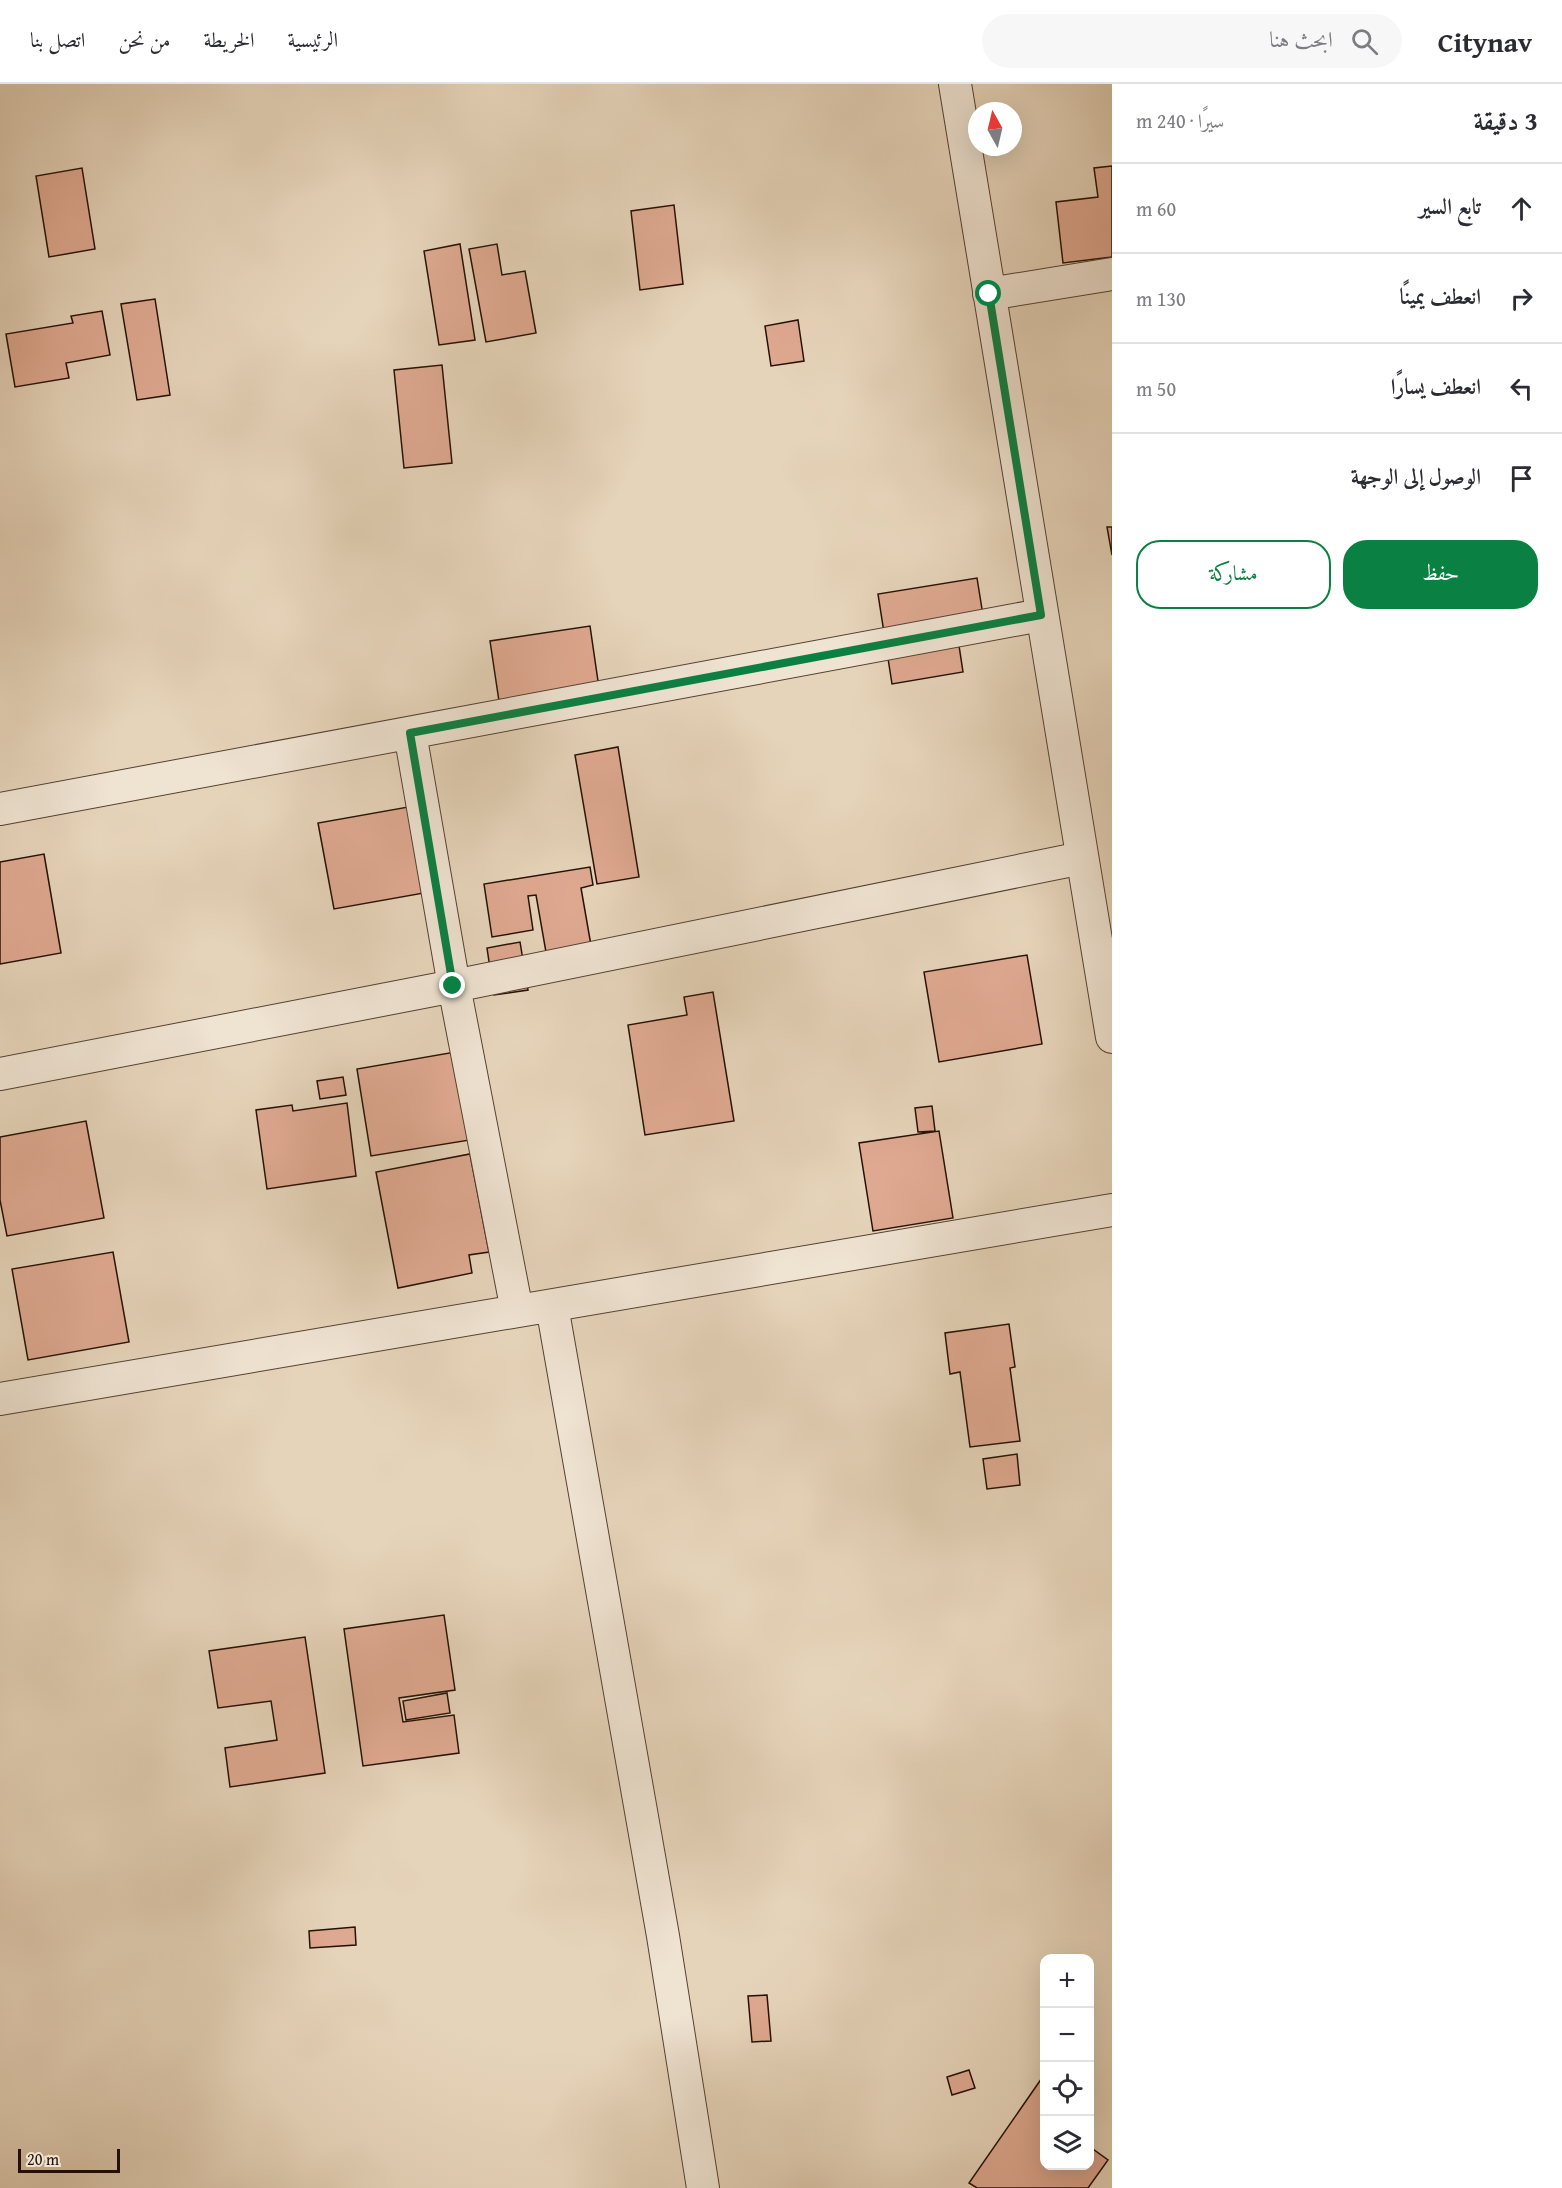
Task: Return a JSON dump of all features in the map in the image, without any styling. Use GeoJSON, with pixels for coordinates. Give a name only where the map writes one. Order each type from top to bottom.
{"type":"FeatureCollection","features":[{"type":"Feature","properties":{"kind":"street"},"geometry":{"type":"LineString","coordinates":[[955,84],[1112,1037]]}},
{"type":"Feature","properties":{"kind":"street"},"geometry":{"type":"LineString","coordinates":[[989,294],[1112,274]]}},
{"type":"Feature","properties":{"kind":"street"},"geometry":{"type":"LineString","coordinates":[[0,809],[1041,615]]}},
{"type":"Feature","properties":{"kind":"street"},"geometry":{"type":"LineString","coordinates":[[410,733],[453,986],[517,1311]]}},
{"type":"Feature","properties":{"kind":"street"},"geometry":{"type":"LineString","coordinates":[[0,1074],[453,986],[1082,858]]}},
{"type":"Feature","properties":{"kind":"street"},"geometry":{"type":"LineString","coordinates":[[0,1400],[1112,1210]]}},
{"type":"Feature","properties":{"kind":"street"},"geometry":{"type":"LineString","coordinates":[[552,1306],[661,1925],[703,2188]]}},
{"type":"Feature","properties":{"kind":"building"},"geometry":{"type":"Polygon","coordinates":[[[1112,166],[1112,257],[1063,263],[1056,202],[1098,197],[1094,168],[1112,166]]]}},
{"type":"Feature","properties":{"kind":"building"},"geometry":{"type":"Polygon","coordinates":[[[82,168],[95,249],[49,257],[36,176],[82,168]]]}},
{"type":"Feature","properties":{"kind":"building"},"geometry":{"type":"Polygon","coordinates":[[[674,205],[683,284],[640,290],[631,211],[674,205]]]}},
{"type":"Feature","properties":{"kind":"building"},"geometry":{"type":"Polygon","coordinates":[[[460,244],[475,340],[439,345],[424,251],[460,244]]]}},
{"type":"Feature","properties":{"kind":"building"},"geometry":{"type":"Polygon","coordinates":[[[497,244],[502,275],[525,271],[536,333],[486,342],[469,249],[497,244]]]}},
{"type":"Feature","properties":{"kind":"building"},"geometry":{"type":"Polygon","coordinates":[[[155,299],[170,395],[137,400],[121,304],[155,299]]]}},
{"type":"Feature","properties":{"kind":"building"},"geometry":{"type":"Polygon","coordinates":[[[102,311],[110,355],[66,363],[69,378],[15,387],[6,334],[73,323],[71,316],[102,311]]]}},
{"type":"Feature","properties":{"kind":"building"},"geometry":{"type":"Polygon","coordinates":[[[798,320],[804,361],[771,366],[765,326],[798,320]]]}},
{"type":"Feature","properties":{"kind":"building"},"geometry":{"type":"Polygon","coordinates":[[[442,365],[452,463],[404,468],[394,370],[442,365]]]}},
{"type":"Feature","properties":{"kind":"building"},"geometry":{"type":"Polygon","coordinates":[[[1107,527],[1112,527],[1112,555],[1107,527]]]}},
{"type":"Feature","properties":{"kind":"building"},"geometry":{"type":"Polygon","coordinates":[[[977,578],[986,634],[958,639],[963,672],[892,684],[878,594],[977,578]]]}},
{"type":"Feature","properties":{"kind":"building"},"geometry":{"type":"Polygon","coordinates":[[[590,626],[599,688],[503,728],[490,641],[590,626]]]}},
{"type":"Feature","properties":{"kind":"building"},"geometry":{"type":"Polygon","coordinates":[[[618,747],[639,877],[597,884],[575,755],[618,747]]]}},
{"type":"Feature","properties":{"kind":"building"},"geometry":{"type":"Polygon","coordinates":[[[408,807],[424,893],[334,909],[318,823],[408,807]]]}},
{"type":"Feature","properties":{"kind":"building"},"geometry":{"type":"Polygon","coordinates":[[[44,854],[61,953],[0,964],[0,862],[44,854]]]}},
{"type":"Feature","properties":{"kind":"building"},"geometry":{"type":"Polygon","coordinates":[[[590,867],[593,885],[581,888],[592,951],[547,958],[536,895],[528,896],[533,930],[492,937],[484,884],[590,867]]]}},
{"type":"Feature","properties":{"kind":"building"},"geometry":{"type":"Polygon","coordinates":[[[520,942],[528,990],[494,995],[487,948],[520,942]]]}},
{"type":"Feature","properties":{"kind":"building"},"geometry":{"type":"Polygon","coordinates":[[[1027,955],[1042,1044],[939,1062],[924,972],[1027,955]]]}},
{"type":"Feature","properties":{"kind":"building"},"geometry":{"type":"Polygon","coordinates":[[[713,992],[734,1121],[645,1135],[628,1025],[687,1015],[684,997],[713,992]]]}},
{"type":"Feature","properties":{"kind":"building"},"geometry":{"type":"Polygon","coordinates":[[[455,1052],[470,1140],[371,1156],[357,1069],[455,1052]]]}},
{"type":"Feature","properties":{"kind":"building"},"geometry":{"type":"Polygon","coordinates":[[[343,1077],[346,1095],[320,1099],[317,1081],[343,1077]]]}},
{"type":"Feature","properties":{"kind":"building"},"geometry":{"type":"Polygon","coordinates":[[[347,1103],[356,1176],[267,1189],[256,1110],[292,1105],[293,1111],[347,1103]]]}},
{"type":"Feature","properties":{"kind":"building"},"geometry":{"type":"Polygon","coordinates":[[[932,1106],[935,1131],[918,1132],[915,1108],[932,1106]]]}},
{"type":"Feature","properties":{"kind":"building"},"geometry":{"type":"Polygon","coordinates":[[[86,1121],[104,1218],[7,1236],[0,1200],[0,1137],[86,1121]]]}},
{"type":"Feature","properties":{"kind":"building"},"geometry":{"type":"Polygon","coordinates":[[[939,1131],[953,1218],[873,1231],[859,1143],[939,1131]]]}},
{"type":"Feature","properties":{"kind":"building"},"geometry":{"type":"Polygon","coordinates":[[[470,1154],[489,1252],[469,1255],[472,1273],[398,1288],[376,1172],[470,1154]]]}},
{"type":"Feature","properties":{"kind":"building"},"geometry":{"type":"Polygon","coordinates":[[[113,1252],[129,1342],[28,1360],[12,1269],[113,1252]]]}},
{"type":"Feature","properties":{"kind":"building"},"geometry":{"type":"Polygon","coordinates":[[[1009,1324],[1015,1367],[1010,1368],[1020,1441],[970,1447],[960,1372],[950,1374],[945,1333],[1009,1324]]]}},
{"type":"Feature","properties":{"kind":"building"},"geometry":{"type":"Polygon","coordinates":[[[1017,1454],[1020,1485],[987,1489],[983,1459],[1017,1454]]]}},
{"type":"Feature","properties":{"kind":"building"},"geometry":{"type":"Polygon","coordinates":[[[444,1615],[455,1690],[399,1698],[403,1722],[454,1715],[459,1753],[363,1766],[344,1629],[444,1615]]]}},
{"type":"Feature","properties":{"kind":"building"},"geometry":{"type":"Polygon","coordinates":[[[305,1637],[325,1773],[230,1787],[225,1748],[277,1740],[271,1701],[218,1708],[209,1651],[305,1637]]]}},
{"type":"Feature","properties":{"kind":"building"},"geometry":{"type":"Polygon","coordinates":[[[447,1693],[450,1713],[406,1720],[403,1701],[447,1693]]]}},
{"type":"Feature","properties":{"kind":"building"},"geometry":{"type":"Polygon","coordinates":[[[355,1927],[356,1945],[310,1948],[309,1931],[355,1927]]]}},
{"type":"Feature","properties":{"kind":"building"},"geometry":{"type":"Polygon","coordinates":[[[767,1995],[771,2041],[752,2042],[748,1996],[767,1995]]]}},
{"type":"Feature","properties":{"kind":"building"},"geometry":{"type":"Polygon","coordinates":[[[969,2070],[975,2088],[952,2095],[947,2077],[969,2070]]]}},
{"type":"Feature","properties":{"kind":"building"},"geometry":{"type":"Polygon","coordinates":[[[1040,2081],[1040,2170],[1094,2170],[1094,2150],[1108,2160],[1088,2188],[977,2188],[969,2183],[1040,2081]]]}},
{"type":"Feature","properties":{"kind":"route"},"geometry":{"type":"LineString","coordinates":[[453,986],[410,733],[1041,615],[989,294]]}}]}
